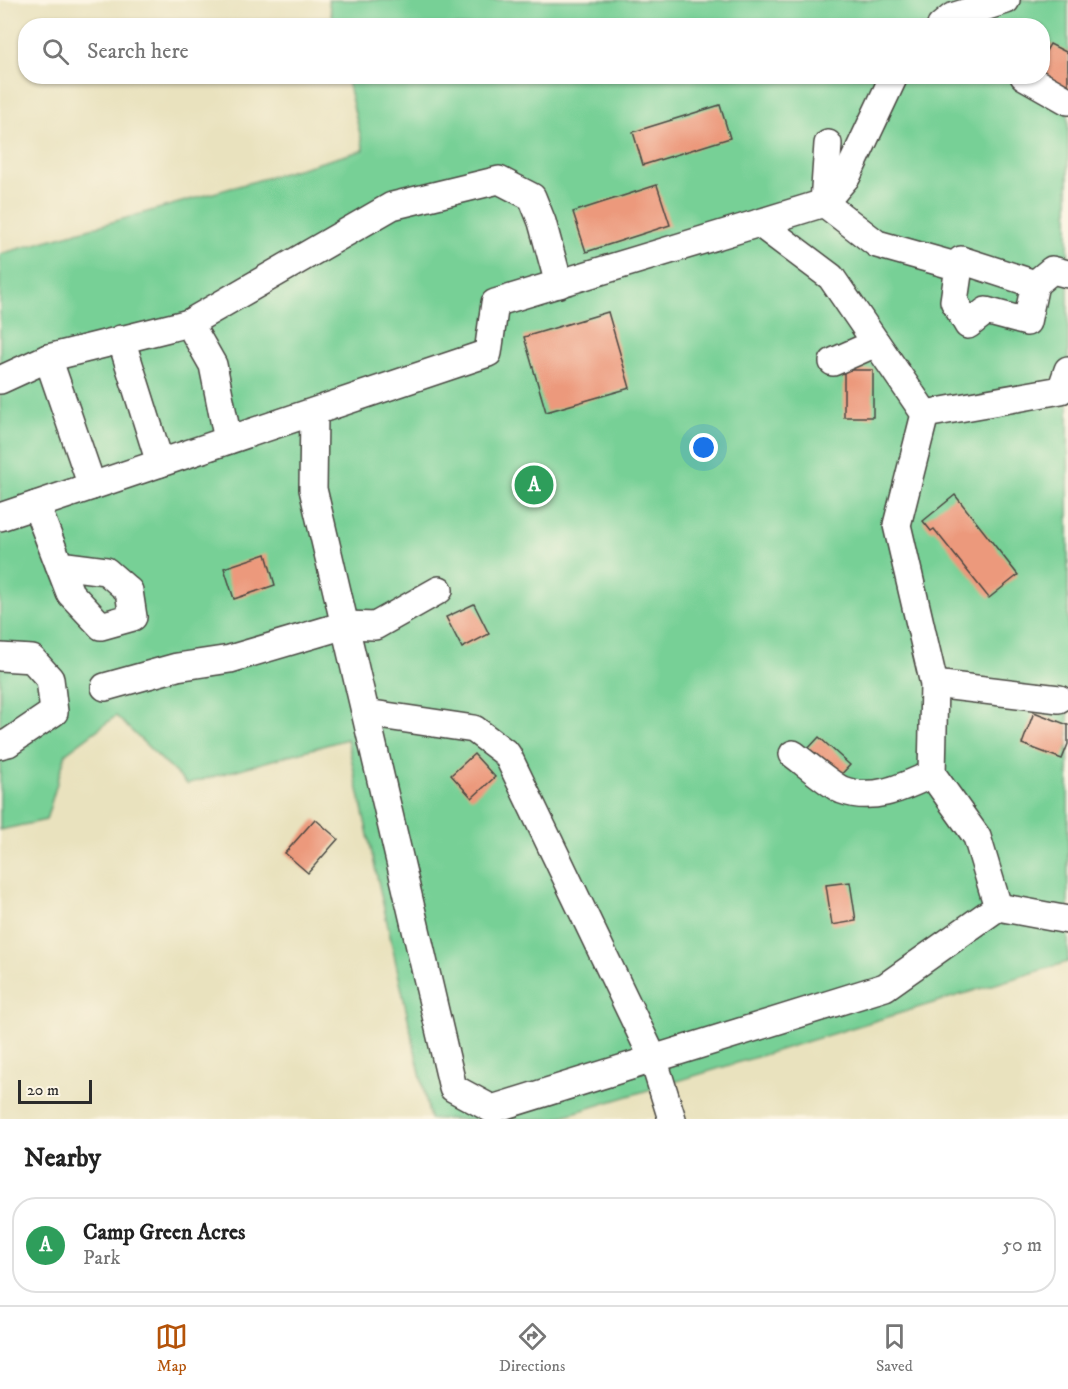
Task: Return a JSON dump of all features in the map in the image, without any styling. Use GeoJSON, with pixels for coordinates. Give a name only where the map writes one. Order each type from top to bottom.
{"type":"FeatureCollection","features":[{"type":"Feature","properties":{"kind":"lane"},"geometry":{"type":"LineString","coordinates":[[951,18],[1006,0]]}},
{"type":"Feature","properties":{"kind":"lane"},"geometry":{"type":"LineString","coordinates":[[0,517],[488,353],[495,303],[824,203],[847,176],[890,84]]}},
{"type":"Feature","properties":{"kind":"lane"},"geometry":{"type":"LineString","coordinates":[[1038,84],[1068,101]]}},
{"type":"Feature","properties":{"kind":"lane"},"geometry":{"type":"LineString","coordinates":[[824,203],[828,144]]}},
{"type":"Feature","properties":{"kind":"lane"},"geometry":{"type":"LineString","coordinates":[[0,380],[48,358],[189,323],[392,206],[498,180],[532,197],[542,222],[559,284]]}},
{"type":"Feature","properties":{"kind":"lane"},"geometry":{"type":"LineString","coordinates":[[824,203],[877,244],[959,267]]}},
{"type":"Feature","properties":{"kind":"lane"},"geometry":{"type":"LineString","coordinates":[[759,223],[831,277],[925,414],[897,525],[934,684],[932,774],[977,837],[998,907]]}},
{"type":"Feature","properties":{"kind":"lane"},"geometry":{"type":"LineString","coordinates":[[1035,284],[961,260],[954,301],[968,325],[986,311],[1027,322],[1035,284],[1052,270],[1068,274]]}},
{"type":"Feature","properties":{"kind":"lane"},"geometry":{"type":"LineString","coordinates":[[189,323],[213,365],[228,440]]}},
{"type":"Feature","properties":{"kind":"lane"},"geometry":{"type":"LineString","coordinates":[[120,339],[160,463]]}},
{"type":"Feature","properties":{"kind":"lane"},"geometry":{"type":"LineString","coordinates":[[833,362],[876,343]]}},
{"type":"Feature","properties":{"kind":"lane"},"geometry":{"type":"LineString","coordinates":[[48,358],[92,486]]}},
{"type":"Feature","properties":{"kind":"lane"},"geometry":{"type":"LineString","coordinates":[[925,414],[1066,384]]}},
{"type":"Feature","properties":{"kind":"lane"},"geometry":{"type":"LineString","coordinates":[[314,412],[314,489],[453,1088],[492,1108],[885,987],[998,907],[1068,920]]}},
{"type":"Feature","properties":{"kind":"lane"},"geometry":{"type":"LineString","coordinates":[[36,505],[59,565]]}},
{"type":"Feature","properties":{"kind":"lane"},"geometry":{"type":"LineString","coordinates":[[105,687],[177,667],[230,658],[345,625],[375,626],[439,590]]}},
{"type":"Feature","properties":{"kind":"lane"},"geometry":{"type":"LineString","coordinates":[[0,657],[32,658],[50,679],[54,712],[8,743],[0,745]]}},
{"type":"Feature","properties":{"kind":"lane"},"geometry":{"type":"LineString","coordinates":[[934,684],[1059,699]]}},
{"type":"Feature","properties":{"kind":"lane"},"geometry":{"type":"LineString","coordinates":[[366,713],[474,729],[507,753],[653,1058],[672,1119]]}},
{"type":"Feature","properties":{"kind":"lane"},"geometry":{"type":"LineString","coordinates":[[793,754],[842,790],[868,794],[893,792],[932,774]]}},
{"type":"Feature","properties":{"kind":"green space"},"geometry":{"type":"Polygon","coordinates":[[[328,0],[1068,0],[1068,962],[553,1119],[430,1119],[347,739],[187,784],[116,716],[66,753],[46,820],[0,830],[0,254],[364,150],[348,84],[1050,84],[1050,18],[332,18],[328,0]]]}},
{"type":"Feature","properties":{"kind":"building"},"geometry":{"type":"Polygon","coordinates":[[[1050,44],[1068,53],[1068,95],[1050,82],[1050,44]]]}},
{"type":"Feature","properties":{"kind":"building"},"geometry":{"type":"Polygon","coordinates":[[[720,105],[730,138],[643,165],[633,132],[720,105]]]}},
{"type":"Feature","properties":{"kind":"building"},"geometry":{"type":"Polygon","coordinates":[[[657,185],[670,225],[586,252],[573,212],[657,185]]]}},
{"type":"Feature","properties":{"kind":"building"},"geometry":{"type":"Polygon","coordinates":[[[608,312],[630,388],[546,412],[524,337],[608,312]]]}},
{"type":"Feature","properties":{"kind":"building"},"geometry":{"type":"Polygon","coordinates":[[[844,370],[873,370],[873,417],[844,417],[844,370]]]}},
{"type":"Feature","properties":{"kind":"building"},"geometry":{"type":"Polygon","coordinates":[[[955,495],[1018,575],[989,598],[934,529],[931,531],[923,521],[955,495]]]}},
{"type":"Feature","properties":{"kind":"building"},"geometry":{"type":"Polygon","coordinates":[[[266,554],[275,585],[234,599],[224,568],[266,554]]]}},
{"type":"Feature","properties":{"kind":"building"},"geometry":{"type":"Polygon","coordinates":[[[474,604],[489,634],[462,648],[446,617],[474,604]]]}},
{"type":"Feature","properties":{"kind":"building"},"geometry":{"type":"Polygon","coordinates":[[[1034,712],[1068,725],[1068,744],[1062,759],[1022,744],[1034,712]]]}},
{"type":"Feature","properties":{"kind":"building"},"geometry":{"type":"Polygon","coordinates":[[[819,737],[850,765],[837,779],[806,751],[819,737]]]}},
{"type":"Feature","properties":{"kind":"building"},"geometry":{"type":"Polygon","coordinates":[[[474,754],[495,777],[472,798],[451,775],[474,754]]]}},
{"type":"Feature","properties":{"kind":"building"},"geometry":{"type":"Polygon","coordinates":[[[315,819],[338,839],[308,873],[285,853],[315,819]]]}},
{"type":"Feature","properties":{"kind":"building"},"geometry":{"type":"Polygon","coordinates":[[[850,882],[856,921],[832,925],[826,885],[850,882]]]}},
{"type":"Feature","properties":{"kind":"place","name":"Camp Green Acres"},"geometry":{"type":"Point","coordinates":[534,485]}}]}
